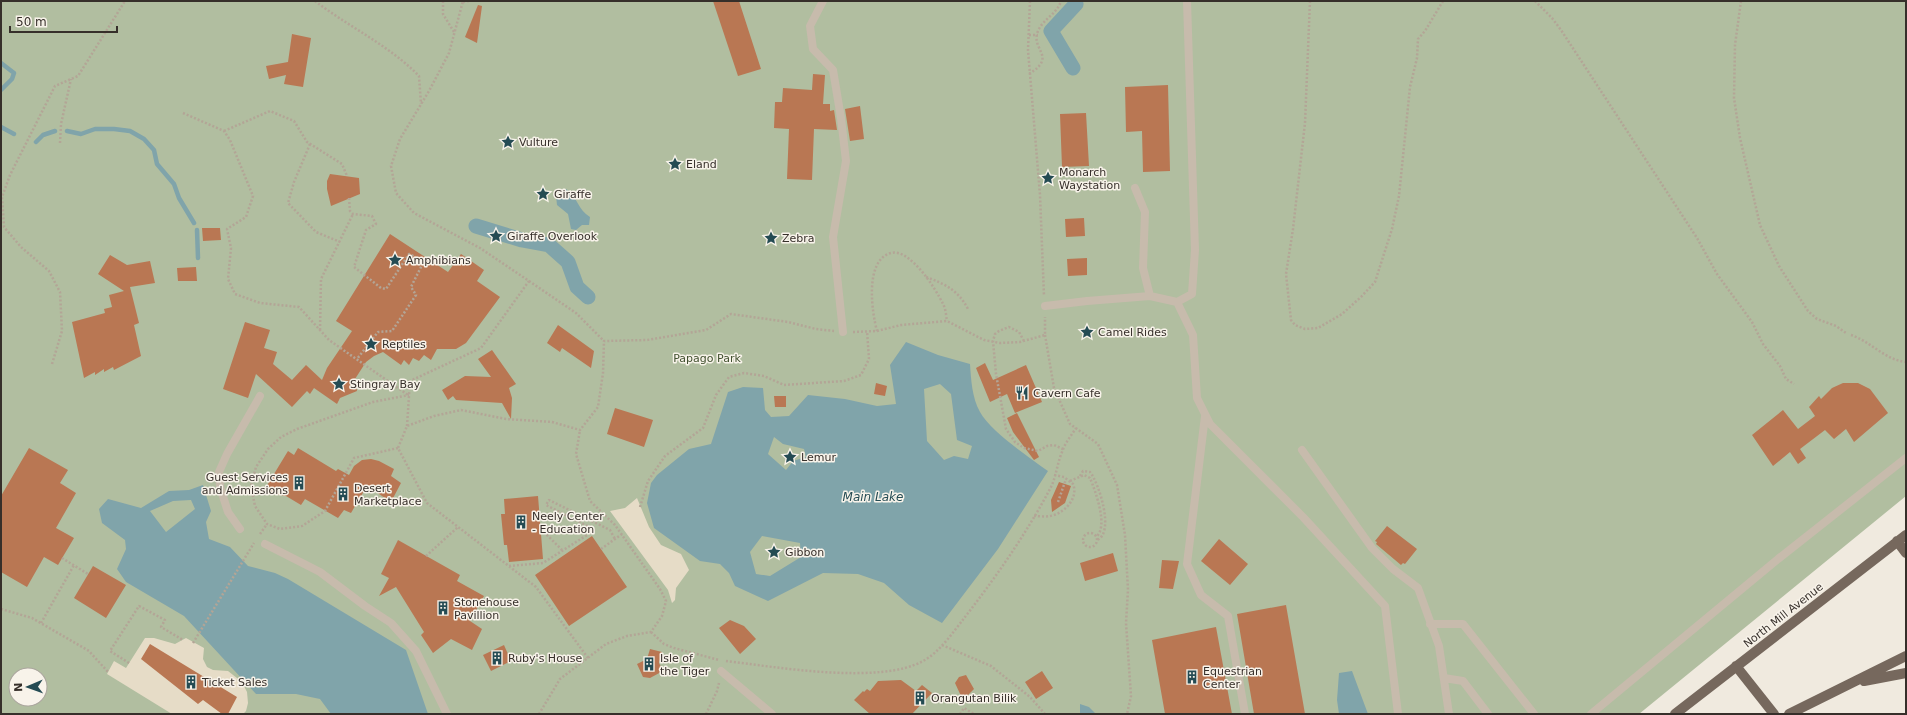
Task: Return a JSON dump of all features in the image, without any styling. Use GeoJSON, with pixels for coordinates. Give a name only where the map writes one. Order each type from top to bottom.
{"type":"FeatureCollection","features":[{"type":"Feature","properties":{"kind":"main road","name":"North Mill Avenue"},"geometry":{"type":"LineString","coordinates":[[1675,714],[1906,535]]}},
{"type":"Feature","properties":{"kind":"main road"},"geometry":{"type":"LineString","coordinates":[[1897,541],[1906,553]]}},
{"type":"Feature","properties":{"kind":"main road"},"geometry":{"type":"LineString","coordinates":[[1789,714],[1906,656]]}},
{"type":"Feature","properties":{"kind":"main road"},"geometry":{"type":"LineString","coordinates":[[1736,666],[1774,714]]}},
{"type":"Feature","properties":{"kind":"main road"},"geometry":{"type":"LineString","coordinates":[[1854,682],[1906,673]]}},
{"type":"Feature","properties":{"kind":"lane"},"geometry":{"type":"LineString","coordinates":[[823,1],[810,26],[813,49],[833,70],[842,125],[846,162],[833,237],[843,332]]}},
{"type":"Feature","properties":{"kind":"lane"},"geometry":{"type":"LineString","coordinates":[[1044,306],[1150,296],[1177,302],[1192,294],[1195,250],[1187,1]]}},
{"type":"Feature","properties":{"kind":"lane"},"geometry":{"type":"LineString","coordinates":[[1135,188],[1145,212],[1143,268],[1150,296]]}},
{"type":"Feature","properties":{"kind":"lane"},"geometry":{"type":"LineString","coordinates":[[1177,302],[1192,335],[1197,398],[1210,424],[1303,518],[1385,606],[1398,714]]}},
{"type":"Feature","properties":{"kind":"lane"},"geometry":{"type":"LineString","coordinates":[[240,530],[228,512],[220,487],[218,472],[260,396]]}},
{"type":"Feature","properties":{"kind":"lane"},"geometry":{"type":"LineString","coordinates":[[1205,415],[1187,564],[1201,595],[1228,616],[1245,714]]}},
{"type":"Feature","properties":{"kind":"lane"},"geometry":{"type":"LineString","coordinates":[[1302,450],[1372,548],[1393,569],[1418,588],[1439,646],[1449,714]]}},
{"type":"Feature","properties":{"kind":"lane"},"geometry":{"type":"LineString","coordinates":[[1591,714],[1778,559],[1906,458]]}},
{"type":"Feature","properties":{"kind":"lane"},"geometry":{"type":"LineString","coordinates":[[265,544],[320,572],[364,606],[391,623],[416,651],[448,714]]}},
{"type":"Feature","properties":{"kind":"lane"},"geometry":{"type":"LineString","coordinates":[[1430,624],[1463,624],[1534,714]]}},
{"type":"Feature","properties":{"kind":"lane"},"geometry":{"type":"LineString","coordinates":[[721,671],[772,714]]}},
{"type":"Feature","properties":{"kind":"lane"},"geometry":{"type":"LineString","coordinates":[[1444,678],[1464,681],[1488,714]]}},
{"type":"Feature","properties":{"kind":"path"},"geometry":{"type":"LineString","coordinates":[[52,364],[62,331],[60,292],[49,271],[21,247],[4,226],[2,197],[10,175],[55,86],[78,76],[125,1]]}},
{"type":"Feature","properties":{"kind":"path"},"geometry":{"type":"LineString","coordinates":[[315,1],[339,19],[405,62],[419,76],[421,104]]}},
{"type":"Feature","properties":{"kind":"path"},"geometry":{"type":"LineString","coordinates":[[443,1],[443,14],[454,33]]}},
{"type":"Feature","properties":{"kind":"path"},"geometry":{"type":"LineString","coordinates":[[469,1],[463,1],[449,53],[421,104],[400,138],[391,166],[396,193],[414,213],[480,248],[576,314],[604,341],[647,340],[706,330],[731,314],[788,322],[816,329],[843,332],[877,331],[902,325],[948,322],[984,340],[1000,342],[1024,340],[1045,335]]}},
{"type":"Feature","properties":{"kind":"path"},"geometry":{"type":"LineString","coordinates":[[1030,1],[1028,50],[1040,195],[1045,335],[1054,388],[1070,424],[1098,444],[1117,485],[1125,535],[1128,590],[1126,623],[1131,696],[1127,714]]}},
{"type":"Feature","properties":{"kind":"path"},"geometry":{"type":"LineString","coordinates":[[1030,74],[1038,69],[1043,62],[1038,35],[1042,25],[1059,7],[1061,1]]}},
{"type":"Feature","properties":{"kind":"path"},"geometry":{"type":"LineString","coordinates":[[1310,1],[1305,123],[1292,237],[1286,274],[1291,320],[1295,326],[1305,330],[1318,328],[1342,314],[1375,282],[1392,229],[1399,196],[1410,86],[1417,58],[1418,39],[1443,1]]}},
{"type":"Feature","properties":{"kind":"path"},"geometry":{"type":"LineString","coordinates":[[1535,1],[1552,18],[1561,30],[1697,238],[1717,274],[1752,322],[1763,344],[1780,366],[1786,379],[1794,384]]}},
{"type":"Feature","properties":{"kind":"path"},"geometry":{"type":"LineString","coordinates":[[1741,1],[1735,45],[1735,104],[1740,138],[1760,225],[1779,266],[1808,311],[1817,319],[1836,326],[1846,333]]}},
{"type":"Feature","properties":{"kind":"path"},"geometry":{"type":"LineString","coordinates":[[1029,35],[1038,35]]}},
{"type":"Feature","properties":{"kind":"path"},"geometry":{"type":"LineString","coordinates":[[60,143],[61,124],[71,79]]}},
{"type":"Feature","properties":{"kind":"path"},"geometry":{"type":"LineString","coordinates":[[224,131],[270,111],[294,121],[307,142],[342,164],[347,176]]}},
{"type":"Feature","properties":{"kind":"path"},"geometry":{"type":"LineString","coordinates":[[183,113],[224,131],[230,140],[253,196],[246,217],[227,229],[231,248],[228,279],[235,294],[260,303],[299,307],[329,340],[409,395]]}},
{"type":"Feature","properties":{"kind":"path"},"geometry":{"type":"LineString","coordinates":[[310,144],[294,182],[288,203],[316,232],[340,242]]}},
{"type":"Feature","properties":{"kind":"path"},"geometry":{"type":"LineString","coordinates":[[349,198],[350,211],[353,214]]}},
{"type":"Feature","properties":{"kind":"path"},"geometry":{"type":"LineString","coordinates":[[320,330],[321,278],[353,214]]}},
{"type":"Feature","properties":{"kind":"path"},"geometry":{"type":"LineString","coordinates":[[353,214],[372,216],[376,224],[366,230],[354,267],[380,288],[386,289],[409,254],[424,261],[411,287],[416,295],[392,331],[378,332],[357,359]]}},
{"type":"Feature","properties":{"kind":"path"},"geometry":{"type":"LineString","coordinates":[[877,331],[872,311],[874,273],[879,262],[891,253],[899,253],[905,256],[920,268],[944,304],[948,322]]}},
{"type":"Feature","properties":{"kind":"path"},"geometry":{"type":"LineString","coordinates":[[925,276],[951,288],[963,300],[968,309]]}},
{"type":"Feature","properties":{"kind":"path"},"geometry":{"type":"LineString","coordinates":[[398,448],[407,426],[410,381],[481,348],[528,281]]}},
{"type":"Feature","properties":{"kind":"path"},"geometry":{"type":"LineString","coordinates":[[1024,340],[1018,332],[1009,328],[995,334],[993,341],[1004,421],[1010,436],[1024,448],[1034,450],[1051,445],[1063,449]]}},
{"type":"Feature","properties":{"kind":"path"},"geometry":{"type":"LineString","coordinates":[[640,506],[648,481],[665,456],[703,428],[716,395],[729,377],[744,373],[764,376],[784,385],[844,380],[861,375],[869,360],[867,331]]}},
{"type":"Feature","properties":{"kind":"path"},"geometry":{"type":"LineString","coordinates":[[1851,335],[1860,338],[1884,354],[1900,362],[1906,362]]}},
{"type":"Feature","properties":{"kind":"path"},"geometry":{"type":"LineString","coordinates":[[539,714],[560,679],[606,644],[627,636],[651,632],[662,616],[666,601],[660,589],[622,534],[615,525],[590,502],[576,454],[580,430],[598,407],[603,373],[604,341]]}},
{"type":"Feature","properties":{"kind":"path"},"geometry":{"type":"LineString","coordinates":[[398,448],[354,458],[325,511],[302,526],[280,529],[266,524],[255,506],[251,486],[256,467],[268,449],[281,437],[297,429],[373,402],[409,395]]}},
{"type":"Feature","properties":{"kind":"path"},"geometry":{"type":"LineString","coordinates":[[407,426],[434,416],[461,410],[506,419],[552,422],[580,430]]}},
{"type":"Feature","properties":{"kind":"path"},"geometry":{"type":"LineString","coordinates":[[651,632],[664,644],[674,648],[723,660],[785,668],[866,674],[898,670],[924,661],[949,638],[986,590],[1051,487],[1063,449],[1076,428]]}},
{"type":"Feature","properties":{"kind":"path"},"geometry":{"type":"LineString","coordinates":[[398,448],[427,503],[536,587],[588,658]]}},
{"type":"Feature","properties":{"kind":"path"},"geometry":{"type":"LineString","coordinates":[[1070,481],[1080,476],[1083,472],[1087,471],[1093,475],[1103,506],[1105,532],[1100,539],[1097,538]]}},
{"type":"Feature","properties":{"kind":"path"},"geometry":{"type":"LineString","coordinates":[[1034,516],[1048,517],[1056,515],[1070,504],[1074,487],[1070,481],[1054,475]]}},
{"type":"Feature","properties":{"kind":"path"},"geometry":{"type":"LineString","coordinates":[[1080,476],[1084,475],[1090,478],[1099,506],[1101,530],[1097,538],[1097,544],[1092,548],[1086,547],[1082,542],[1087,533],[1091,533],[1097,538]]}},
{"type":"Feature","properties":{"kind":"path"},"geometry":{"type":"LineString","coordinates":[[1058,502],[1066,479]]}},
{"type":"Feature","properties":{"kind":"path"},"geometry":{"type":"LineString","coordinates":[[509,566],[543,562],[595,530],[546,505],[548,500],[610,530],[615,539]]}},
{"type":"Feature","properties":{"kind":"path"},"geometry":{"type":"LineString","coordinates":[[426,556],[458,527]]}},
{"type":"Feature","properties":{"kind":"path"},"geometry":{"type":"LineString","coordinates":[[541,529],[562,550]]}},
{"type":"Feature","properties":{"kind":"path"},"geometry":{"type":"LineString","coordinates":[[601,549],[622,534]]}},
{"type":"Feature","properties":{"kind":"path"},"geometry":{"type":"LineString","coordinates":[[193,643],[246,554]]}},
{"type":"Feature","properties":{"kind":"path"},"geometry":{"type":"LineString","coordinates":[[62,558],[88,574]]}},
{"type":"Feature","properties":{"kind":"path"},"geometry":{"type":"LineString","coordinates":[[41,623],[74,565]]}},
{"type":"Feature","properties":{"kind":"path"},"geometry":{"type":"LineString","coordinates":[[129,663],[110,651],[138,606],[165,620],[161,627],[183,640]]}},
{"type":"Feature","properties":{"kind":"path"},"geometry":{"type":"LineString","coordinates":[[1,609],[32,618],[89,651],[108,672]]}},
{"type":"Feature","properties":{"kind":"path"},"geometry":{"type":"LineString","coordinates":[[942,645],[991,666],[1030,697],[1045,714]]}},
{"type":"Feature","properties":{"kind":"path"},"geometry":{"type":"LineString","coordinates":[[706,714],[717,691],[723,660]]}},
{"type":"Feature","properties":{"kind":"path"},"geometry":{"type":"LineString","coordinates":[[960,714],[964,708],[974,714]]}},
{"type":"Feature","properties":{"kind":"green space","name":"Papago Park"},"geometry":{"type":"Polygon","coordinates":[[[1,1],[1906,1],[1906,496],[1639,714],[1,714],[1,1]]]}},
{"type":"Feature","properties":{"kind":"shaded area"},"geometry":{"type":"Polygon","coordinates":[[[637,498],[649,527],[661,545],[681,554],[689,570],[676,588],[675,600],[672,603],[668,590],[610,511],[625,508],[637,498]]]}},
{"type":"Feature","properties":{"kind":"shaded area"},"geometry":{"type":"Polygon","coordinates":[[[145,638],[154,638],[175,644],[186,638],[204,648],[203,659],[207,667],[213,670],[228,671],[242,682],[247,692],[248,703],[246,711],[243,714],[172,714],[107,674],[114,661],[126,668],[145,638]]]}},
{"type":"Feature","properties":{"kind":"water"},"geometry":{"type":"Polygon","coordinates":[[[566,189],[573,195],[583,211],[590,217],[589,225],[582,225],[576,230],[571,229],[568,214],[557,205],[556,196],[559,191],[566,189]]]}},
{"type":"Feature","properties":{"kind":"water","name":"Main Lake"},"geometry":{"type":"Polygon","coordinates":[[[906,342],[938,355],[970,364],[972,388],[975,401],[985,420],[1001,436],[1048,471],[998,549],[942,623],[909,605],[884,583],[858,574],[823,573],[768,601],[735,586],[729,573],[720,564],[700,561],[654,528],[647,503],[651,483],[657,475],[689,449],[711,444],[728,392],[743,387],[763,388],[765,410],[771,417],[789,416],[808,395],[845,399],[877,406],[896,404],[890,365],[906,342]],[[940,384],[924,389],[927,441],[944,460],[954,456],[968,459],[972,446],[957,440],[951,394],[940,384]],[[774,437],[768,454],[786,470],[793,461],[806,457],[804,449],[783,444],[774,437]],[[762,536],[750,552],[756,574],[770,576],[801,557],[800,543],[762,536]]]}},
{"type":"Feature","properties":{"kind":"water"},"geometry":{"type":"Polygon","coordinates":[[[203,485],[211,511],[206,522],[209,539],[230,547],[248,566],[275,573],[288,579],[406,650],[428,714],[331,714],[320,699],[296,694],[256,694],[184,616],[126,582],[117,569],[126,549],[125,540],[102,523],[99,509],[108,499],[141,508],[169,491],[189,490],[203,485]],[[191,500],[173,501],[150,511],[166,532],[195,509],[191,500]]]}},
{"type":"Feature","properties":{"kind":"water"},"geometry":{"type":"Polygon","coordinates":[[[1352,671],[1368,714],[1339,714],[1337,700],[1339,673],[1352,671]]]}},
{"type":"Feature","properties":{"kind":"water"},"geometry":{"type":"Polygon","coordinates":[[[1080,704],[1089,707],[1096,714],[1080,714],[1080,704]]]}},
{"type":"Feature","properties":{"kind":"building"},"geometry":{"type":"Polygon","coordinates":[[[713,1],[739,1],[761,69],[738,76],[713,1]]]}},
{"type":"Feature","properties":{"kind":"building"},"geometry":{"type":"Polygon","coordinates":[[[478,5],[482,6],[477,43],[465,37],[478,5]]]}},
{"type":"Feature","properties":{"kind":"building"},"geometry":{"type":"Polygon","coordinates":[[[292,34],[311,38],[303,87],[284,84],[286,75],[269,79],[266,66],[288,62],[292,34]]]}},
{"type":"Feature","properties":{"kind":"building"},"geometry":{"type":"Polygon","coordinates":[[[813,74],[825,75],[823,104],[830,104],[830,111],[834,110],[837,130],[814,129],[812,180],[787,179],[789,129],[774,128],[775,102],[782,102],[783,88],[812,90],[813,74]]]}},
{"type":"Feature","properties":{"kind":"building"},"geometry":{"type":"Polygon","coordinates":[[[1168,85],[1170,171],[1143,172],[1142,131],[1126,132],[1125,87],[1168,85]]]}},
{"type":"Feature","properties":{"kind":"building"},"geometry":{"type":"Polygon","coordinates":[[[860,106],[864,139],[850,141],[845,109],[860,106]]]}},
{"type":"Feature","properties":{"kind":"building"},"geometry":{"type":"Polygon","coordinates":[[[1086,113],[1089,166],[1062,167],[1060,114],[1086,113]]]}},
{"type":"Feature","properties":{"kind":"building"},"geometry":{"type":"Polygon","coordinates":[[[330,174],[359,178],[360,194],[331,206],[327,189],[327,181],[330,174]]]}},
{"type":"Feature","properties":{"kind":"building"},"geometry":{"type":"Polygon","coordinates":[[[1084,218],[1085,236],[1066,237],[1065,219],[1084,218]]]}},
{"type":"Feature","properties":{"kind":"building"},"geometry":{"type":"Polygon","coordinates":[[[202,228],[220,228],[221,240],[203,241],[202,228]]]}},
{"type":"Feature","properties":{"kind":"building"},"geometry":{"type":"Polygon","coordinates":[[[390,234],[448,272],[461,254],[484,270],[477,281],[500,297],[466,343],[456,349],[437,349],[431,360],[424,355],[419,361],[413,358],[409,365],[404,360],[401,365],[383,352],[374,356],[366,362],[355,379],[357,391],[340,398],[337,404],[314,388],[310,394],[307,391],[292,407],[256,374],[248,398],[223,389],[245,322],[270,330],[264,348],[277,352],[273,364],[292,380],[306,365],[322,380],[327,368],[352,331],[336,321],[390,234]]]}},
{"type":"Feature","properties":{"kind":"building"},"geometry":{"type":"Polygon","coordinates":[[[110,255],[127,265],[150,261],[155,283],[130,287],[139,323],[134,325],[141,356],[114,370],[113,367],[104,372],[104,369],[95,375],[95,372],[84,378],[72,322],[105,313],[104,309],[112,307],[109,295],[124,291],[98,274],[110,255]]]}},
{"type":"Feature","properties":{"kind":"building"},"geometry":{"type":"Polygon","coordinates":[[[1087,258],[1087,275],[1068,276],[1067,259],[1087,258]]]}},
{"type":"Feature","properties":{"kind":"building"},"geometry":{"type":"Polygon","coordinates":[[[196,267],[197,281],[178,281],[177,268],[196,267]]]}},
{"type":"Feature","properties":{"kind":"building"},"geometry":{"type":"Polygon","coordinates":[[[558,325],[594,351],[591,368],[562,348],[560,352],[547,343],[558,325]]]}},
{"type":"Feature","properties":{"kind":"building"},"geometry":{"type":"Polygon","coordinates":[[[492,350],[516,384],[509,388],[512,398],[511,419],[502,403],[456,400],[453,396],[448,400],[442,390],[465,376],[491,377],[478,359],[492,350]]]}},
{"type":"Feature","properties":{"kind":"building"},"geometry":{"type":"Polygon","coordinates":[[[985,363],[993,380],[1026,365],[1042,402],[1015,413],[1007,394],[990,402],[976,368],[985,363]]]}},
{"type":"Feature","properties":{"kind":"building"},"geometry":{"type":"Polygon","coordinates":[[[876,383],[887,386],[885,396],[874,394],[876,383]]]}},
{"type":"Feature","properties":{"kind":"building"},"geometry":{"type":"Polygon","coordinates":[[[1843,383],[1858,383],[1870,389],[1888,413],[1854,442],[1846,429],[1834,439],[1825,430],[1800,449],[1806,458],[1798,464],[1790,452],[1773,466],[1752,435],[1783,410],[1798,429],[1815,416],[1809,407],[1819,396],[1821,399],[1832,388],[1843,383]]]}},
{"type":"Feature","properties":{"kind":"building"},"geometry":{"type":"Polygon","coordinates":[[[774,396],[786,396],[786,407],[775,407],[774,396]]]}},
{"type":"Feature","properties":{"kind":"building"},"geometry":{"type":"Polygon","coordinates":[[[615,408],[653,420],[644,447],[607,434],[615,408]]]}},
{"type":"Feature","properties":{"kind":"building"},"geometry":{"type":"Polygon","coordinates":[[[1017,413],[1039,457],[1034,460],[1013,432],[1007,418],[1017,413]]]}},
{"type":"Feature","properties":{"kind":"building"},"geometry":{"type":"Polygon","coordinates":[[[29,448],[68,470],[60,483],[76,493],[56,528],[74,538],[58,565],[44,557],[27,587],[1,572],[1,496],[29,448]]]}},
{"type":"Feature","properties":{"kind":"building"},"geometry":{"type":"Polygon","coordinates":[[[298,448],[336,471],[338,469],[349,475],[354,466],[362,460],[371,459],[379,461],[394,469],[391,476],[401,483],[391,502],[367,486],[351,513],[344,510],[338,518],[305,499],[301,505],[286,496],[263,492],[288,451],[294,455],[298,448]]]}},
{"type":"Feature","properties":{"kind":"building"},"geometry":{"type":"Polygon","coordinates":[[[1059,482],[1071,486],[1065,503],[1052,512],[1051,500],[1059,482]]]}},
{"type":"Feature","properties":{"kind":"building","name":"Neely Center - Education"},"geometry":{"type":"Polygon","coordinates":[[[538,496],[543,559],[509,562],[507,545],[504,545],[501,514],[505,514],[504,499],[538,496]]]}},
{"type":"Feature","properties":{"kind":"building"},"geometry":{"type":"Polygon","coordinates":[[[1387,526],[1417,549],[1405,564],[1403,563],[1401,565],[1376,544],[1377,542],[1375,541],[1387,526]]]}},
{"type":"Feature","properties":{"kind":"building"},"geometry":{"type":"Polygon","coordinates":[[[592,536],[627,587],[569,626],[535,575],[592,536]]]}},
{"type":"Feature","properties":{"kind":"building"},"geometry":{"type":"Polygon","coordinates":[[[1219,539],[1248,564],[1230,585],[1201,561],[1219,539]]]}},
{"type":"Feature","properties":{"kind":"building","name":"Stonehouse Pavillion"},"geometry":{"type":"Polygon","coordinates":[[[398,540],[460,575],[457,581],[484,596],[470,621],[482,629],[472,650],[451,639],[433,653],[421,635],[424,632],[396,587],[379,596],[389,578],[381,574],[398,540]]]}},
{"type":"Feature","properties":{"kind":"building"},"geometry":{"type":"Polygon","coordinates":[[[1113,553],[1118,571],[1085,581],[1080,563],[1113,553]]]}},
{"type":"Feature","properties":{"kind":"building"},"geometry":{"type":"Polygon","coordinates":[[[1162,560],[1179,561],[1173,589],[1159,588],[1162,560]]]}},
{"type":"Feature","properties":{"kind":"building"},"geometry":{"type":"Polygon","coordinates":[[[93,566],[126,585],[106,618],[74,598],[93,566]]]}},
{"type":"Feature","properties":{"kind":"building"},"geometry":{"type":"Polygon","coordinates":[[[1286,605],[1305,714],[1254,714],[1237,614],[1286,605]]]}},
{"type":"Feature","properties":{"kind":"building"},"geometry":{"type":"Polygon","coordinates":[[[730,620],[744,626],[756,639],[740,654],[719,628],[730,620]]]}},
{"type":"Feature","properties":{"kind":"building","name":"Equestrian Center"},"geometry":{"type":"Polygon","coordinates":[[[1216,627],[1232,714],[1165,714],[1152,640],[1216,627]]]}},
{"type":"Feature","properties":{"kind":"building","name":"Ticket Sales"},"geometry":{"type":"Polygon","coordinates":[[[150,644],[237,697],[228,714],[222,714],[203,700],[198,704],[141,659],[150,644]]]}},
{"type":"Feature","properties":{"kind":"building","name":"Ruby's House"},"geometry":{"type":"Polygon","coordinates":[[[504,645],[511,661],[491,671],[483,655],[504,645]]]}},
{"type":"Feature","properties":{"kind":"building","name":"Isle of the Tiger"},"geometry":{"type":"Polygon","coordinates":[[[650,649],[662,652],[659,663],[663,671],[650,678],[643,677],[637,664],[647,659],[650,649]]]}},
{"type":"Feature","properties":{"kind":"building"},"geometry":{"type":"Polygon","coordinates":[[[1042,671],[1053,688],[1036,699],[1025,682],[1042,671]]]}},
{"type":"Feature","properties":{"kind":"building"},"geometry":{"type":"Polygon","coordinates":[[[966,675],[974,689],[967,696],[961,696],[955,683],[959,677],[966,675]]]}},
{"type":"Feature","properties":{"kind":"building"},"geometry":{"type":"Polygon","coordinates":[[[901,680],[916,691],[922,685],[932,693],[912,714],[870,714],[854,700],[863,691],[864,692],[867,689],[870,691],[878,681],[901,680]]]}},
{"type":"Feature","properties":{"kind":"waterway"},"geometry":{"type":"LineString","coordinates":[[1073,68],[1051,31],[1076,4],[1075,1]]}},
{"type":"Feature","properties":{"kind":"waterway"},"geometry":{"type":"LineString","coordinates":[[1,63],[14,73],[12,79],[1,90]]}},
{"type":"Feature","properties":{"kind":"waterway"},"geometry":{"type":"LineString","coordinates":[[1,127],[14,134]]}},
{"type":"Feature","properties":{"kind":"waterway"},"geometry":{"type":"LineString","coordinates":[[67,131],[81,134],[95,129],[114,129],[130,131],[144,139],[154,150],[157,164],[174,184],[179,198],[194,223]]}},
{"type":"Feature","properties":{"kind":"waterway"},"geometry":{"type":"LineString","coordinates":[[36,142],[43,135],[55,131]]}},
{"type":"Feature","properties":{"kind":"waterway"},"geometry":{"type":"LineString","coordinates":[[476,226],[522,240],[549,245],[568,262],[577,287],[588,297]]}},
{"type":"Feature","properties":{"kind":"waterway"},"geometry":{"type":"LineString","coordinates":[[197,230],[198,258]]}},
{"type":"Feature","properties":{"kind":"place","name":"Vulture"},"geometry":{"type":"Point","coordinates":[508,142]}},
{"type":"Feature","properties":{"kind":"place","name":"Eland"},"geometry":{"type":"Point","coordinates":[675,164]}},
{"type":"Feature","properties":{"kind":"place","name":"Monarch Waystation"},"geometry":{"type":"Point","coordinates":[1048,178]}},
{"type":"Feature","properties":{"kind":"place","name":"Giraffe"},"geometry":{"type":"Point","coordinates":[543,194]}},
{"type":"Feature","properties":{"kind":"place","name":"Giraffe Overlook"},"geometry":{"type":"Point","coordinates":[496,236]}},
{"type":"Feature","properties":{"kind":"place","name":"Zebra"},"geometry":{"type":"Point","coordinates":[771,238]}},
{"type":"Feature","properties":{"kind":"place","name":"Amphibians"},"geometry":{"type":"Point","coordinates":[395,260]}},
{"type":"Feature","properties":{"kind":"place","name":"Camel Rides"},"geometry":{"type":"Point","coordinates":[1087,332]}},
{"type":"Feature","properties":{"kind":"place","name":"Reptiles"},"geometry":{"type":"Point","coordinates":[371,344]}},
{"type":"Feature","properties":{"kind":"place","name":"Stingray Bay"},"geometry":{"type":"Point","coordinates":[339,384]}},
{"type":"Feature","properties":{"kind":"place","name":"Cavern Cafe"},"geometry":{"type":"Point","coordinates":[1022,393]}},
{"type":"Feature","properties":{"kind":"place","name":"Lemur"},"geometry":{"type":"Point","coordinates":[790,457]}},
{"type":"Feature","properties":{"kind":"place","name":"Guest Services and Admissions"},"geometry":{"type":"Point","coordinates":[299,483]}},
{"type":"Feature","properties":{"kind":"place","name":"Desert Marketplace"},"geometry":{"type":"Point","coordinates":[343,494]}},
{"type":"Feature","properties":{"kind":"place","name":"Neely Center - Education"},"geometry":{"type":"Point","coordinates":[521,522]}},
{"type":"Feature","properties":{"kind":"place","name":"Gibbon"},"geometry":{"type":"Point","coordinates":[774,552]}},
{"type":"Feature","properties":{"kind":"place","name":"Stonehouse Pavillion"},"geometry":{"type":"Point","coordinates":[443,608]}},
{"type":"Feature","properties":{"kind":"place","name":"Ruby's House"},"geometry":{"type":"Point","coordinates":[497,658]}},
{"type":"Feature","properties":{"kind":"place","name":"Isle of the Tiger"},"geometry":{"type":"Point","coordinates":[649,664]}},
{"type":"Feature","properties":{"kind":"place","name":"Equestrian Center"},"geometry":{"type":"Point","coordinates":[1192,677]}},
{"type":"Feature","properties":{"kind":"place","name":"Ticket Sales"},"geometry":{"type":"Point","coordinates":[191,682]}},
{"type":"Feature","properties":{"kind":"place","name":"Orangutan Bilik"},"geometry":{"type":"Point","coordinates":[920,698]}}]}
